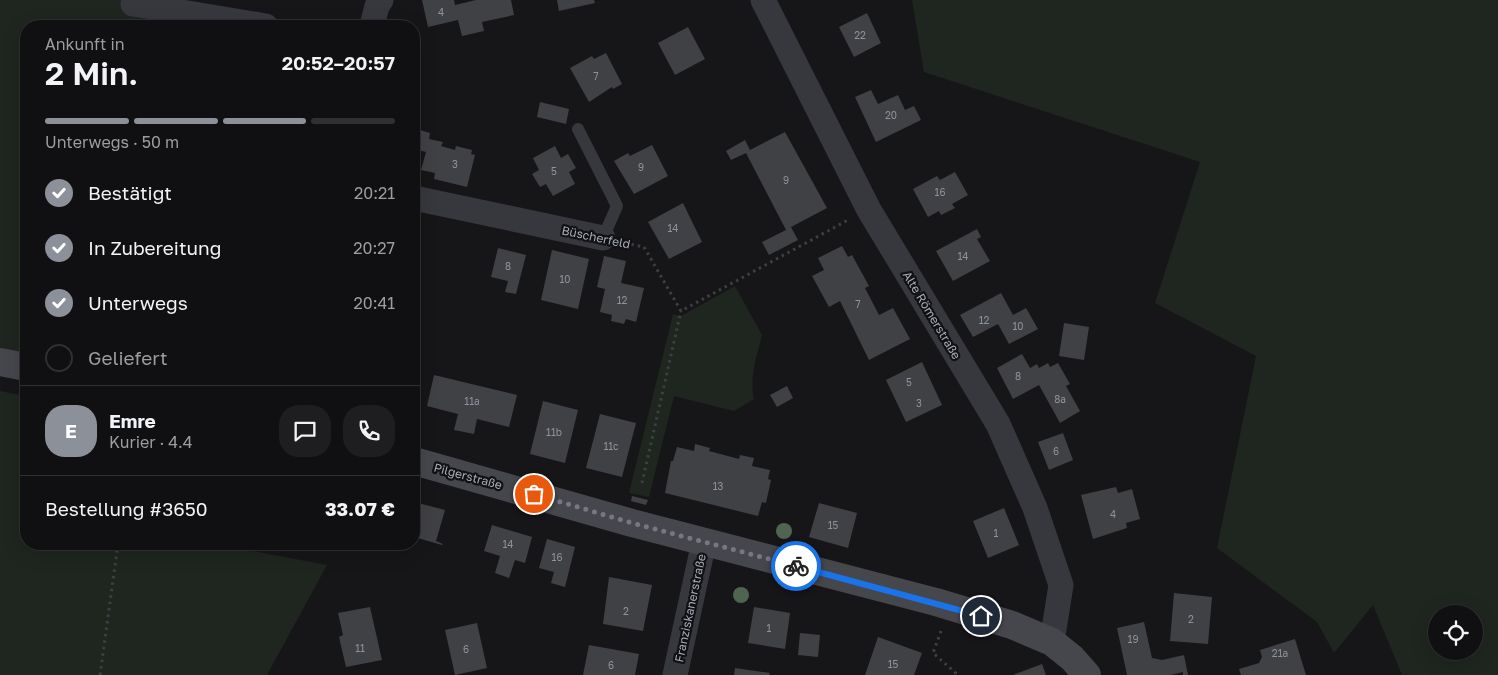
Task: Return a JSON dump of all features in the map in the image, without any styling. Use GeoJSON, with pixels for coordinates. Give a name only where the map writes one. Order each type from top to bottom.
{"type":"FeatureCollection","features":[{"type":"Feature","properties":{"kind":"main road"},"geometry":{"type":"LineString","coordinates":[[0,362],[20,366]]}},
{"type":"Feature","properties":{"kind":"main road","name":"Pilgerstraße"},"geometry":{"type":"LineString","coordinates":[[420,463],[704,542],[950,606],[1012,625],[1052,642],[1072,658],[1087,675]]}},
{"type":"Feature","properties":{"kind":"street"},"geometry":{"type":"LineString","coordinates":[[374,20],[377,6],[381,0]]}},
{"type":"Feature","properties":{"kind":"street","name":"Alte Römerstraße"},"geometry":{"type":"LineString","coordinates":[[762,0],[870,210],[998,424],[1035,508],[1061,585],[1052,642]]}},
{"type":"Feature","properties":{"kind":"street"},"geometry":{"type":"LineString","coordinates":[[133,4],[174,6],[238,20]]}},
{"type":"Feature","properties":{"kind":"street","name":"Büscherfeld"},"geometry":{"type":"LineString","coordinates":[[420,199],[603,238]]}},
{"type":"Feature","properties":{"kind":"street","name":"Franziskanerstraße"},"geometry":{"type":"LineString","coordinates":[[675,675],[704,542]]}},
{"type":"Feature","properties":{"kind":"lane"},"geometry":{"type":"LineString","coordinates":[[578,129],[618,206],[603,238]]}},
{"type":"Feature","properties":{"kind":"path"},"geometry":{"type":"LineString","coordinates":[[642,483],[681,311],[826,231],[870,210]]}},
{"type":"Feature","properties":{"kind":"path","name":"Büscherfeld"},"geometry":{"type":"LineString","coordinates":[[603,238],[644,247],[681,311]]}},
{"type":"Feature","properties":{"kind":"path"},"geometry":{"type":"LineString","coordinates":[[100,675],[117,550]]}},
{"type":"Feature","properties":{"kind":"path"},"geometry":{"type":"LineString","coordinates":[[950,606],[933,653],[958,675]]}},
{"type":"Feature","properties":{"kind":"shaded area"},"geometry":{"type":"Polygon","coordinates":[[[0,0],[134,0],[133,5],[145,20],[20,20],[20,354],[0,350],[0,0]]]}},
{"type":"Feature","properties":{"kind":"shaded area"},"geometry":{"type":"Polygon","coordinates":[[[912,0],[1498,0],[1498,675],[1402,675],[1373,605],[1334,653],[1317,622],[1217,548],[1256,356],[1155,303],[1200,162],[924,72],[912,0]]]}},
{"type":"Feature","properties":{"kind":"shaded area"},"geometry":{"type":"Polygon","coordinates":[[[735,286],[762,335],[752,383],[754,399],[734,411],[674,396],[649,497],[629,493],[673,314],[681,316],[735,286]]]}},
{"type":"Feature","properties":{"kind":"shaded area"},"geometry":{"type":"Polygon","coordinates":[[[0,391],[20,395],[20,550],[253,550],[327,565],[267,675],[0,675],[0,391]]]}},
{"type":"Feature","properties":{"kind":"building"},"geometry":{"type":"Polygon","coordinates":[[[422,0],[454,0],[455,5],[476,0],[511,0],[514,15],[482,22],[484,31],[462,36],[458,20],[428,27],[422,0]]]}},
{"type":"Feature","properties":{"kind":"building"},"geometry":{"type":"Polygon","coordinates":[[[557,0],[594,0],[595,3],[559,11],[557,0]]]}},
{"type":"Feature","properties":{"kind":"building"},"geometry":{"type":"Polygon","coordinates":[[[867,13],[881,43],[854,57],[839,27],[867,13]]]}},
{"type":"Feature","properties":{"kind":"building"},"geometry":{"type":"Polygon","coordinates":[[[688,27],[705,59],[675,75],[658,43],[688,27]]]}},
{"type":"Feature","properties":{"kind":"building"},"geometry":{"type":"Polygon","coordinates":[[[606,53],[622,84],[613,89],[612,87],[589,102],[570,68],[592,56],[594,59],[606,53]]]}},
{"type":"Feature","properties":{"kind":"building"},"geometry":{"type":"Polygon","coordinates":[[[871,90],[878,104],[898,95],[905,110],[914,106],[921,120],[876,142],[855,97],[871,90]]]}},
{"type":"Feature","properties":{"kind":"building"},"geometry":{"type":"Polygon","coordinates":[[[540,102],[569,109],[566,124],[537,117],[540,102]]]}},
{"type":"Feature","properties":{"kind":"building"},"geometry":{"type":"Polygon","coordinates":[[[420,130],[430,133],[429,139],[443,142],[441,146],[455,150],[456,146],[472,150],[471,154],[475,155],[467,187],[434,179],[435,173],[421,170],[426,152],[420,150],[420,130]]]}},
{"type":"Feature","properties":{"kind":"building"},"geometry":{"type":"Polygon","coordinates":[[[785,132],[827,208],[791,227],[798,240],[769,255],[762,242],[786,230],[746,153],[731,160],[726,151],[745,140],[750,150],[785,132]]]}},
{"type":"Feature","properties":{"kind":"building"},"geometry":{"type":"Polygon","coordinates":[[[652,145],[668,176],[634,194],[614,161],[628,153],[630,156],[652,145]]]}},
{"type":"Feature","properties":{"kind":"building"},"geometry":{"type":"Polygon","coordinates":[[[555,146],[561,158],[568,154],[576,168],[569,172],[575,184],[553,196],[546,184],[540,187],[532,174],[539,170],[533,158],[555,146]]]}},
{"type":"Feature","properties":{"kind":"building"},"geometry":{"type":"Polygon","coordinates":[[[955,172],[968,195],[952,204],[955,208],[941,215],[939,211],[928,217],[913,189],[937,176],[940,180],[955,172]]]}},
{"type":"Feature","properties":{"kind":"building"},"geometry":{"type":"Polygon","coordinates":[[[683,203],[702,242],[669,259],[648,222],[683,203]]]}},
{"type":"Feature","properties":{"kind":"building"},"geometry":{"type":"Polygon","coordinates":[[[977,229],[981,237],[977,239],[990,261],[953,281],[936,251],[977,229]]]}},
{"type":"Feature","properties":{"kind":"building"},"geometry":{"type":"Polygon","coordinates":[[[842,246],[848,257],[852,255],[869,286],[865,288],[879,315],[893,308],[910,339],[869,360],[840,301],[829,307],[812,276],[824,270],[818,258],[842,246]]]}},
{"type":"Feature","properties":{"kind":"building"},"geometry":{"type":"Polygon","coordinates":[[[498,248],[526,255],[516,294],[505,292],[508,281],[491,277],[498,248]]]}},
{"type":"Feature","properties":{"kind":"building"},"geometry":{"type":"Polygon","coordinates":[[[552,250],[589,259],[578,309],[541,300],[552,250]]]}},
{"type":"Feature","properties":{"kind":"building"},"geometry":{"type":"Polygon","coordinates":[[[604,256],[626,261],[621,283],[644,288],[636,322],[626,319],[624,324],[611,321],[612,315],[600,312],[605,289],[597,287],[604,256]]]}},
{"type":"Feature","properties":{"kind":"building"},"geometry":{"type":"Polygon","coordinates":[[[1001,293],[1013,315],[1026,308],[1038,329],[1009,344],[998,324],[973,337],[960,315],[1001,293]]]}},
{"type":"Feature","properties":{"kind":"building"},"geometry":{"type":"Polygon","coordinates":[[[1064,323],[1089,327],[1084,360],[1059,356],[1064,323]]]}},
{"type":"Feature","properties":{"kind":"building"},"geometry":{"type":"Polygon","coordinates":[[[1022,354],[1030,368],[1037,364],[1039,368],[1048,363],[1050,367],[1058,363],[1070,384],[1066,386],[1080,411],[1060,423],[1039,385],[1013,399],[997,368],[1022,354]]]}},
{"type":"Feature","properties":{"kind":"building"},"geometry":{"type":"Polygon","coordinates":[[[922,362],[942,405],[906,422],[886,380],[922,362]]]}},
{"type":"Feature","properties":{"kind":"building"},"geometry":{"type":"Polygon","coordinates":[[[434,375],[517,395],[509,427],[477,419],[474,434],[454,430],[458,414],[427,406],[434,375]]]}},
{"type":"Feature","properties":{"kind":"building"},"geometry":{"type":"Polygon","coordinates":[[[787,386],[793,398],[777,407],[770,395],[787,386]]]}},
{"type":"Feature","properties":{"kind":"building"},"geometry":{"type":"Polygon","coordinates":[[[543,401],[578,410],[565,463],[530,454],[543,401]]]}},
{"type":"Feature","properties":{"kind":"building"},"geometry":{"type":"Polygon","coordinates":[[[600,414],[636,423],[622,477],[586,468],[600,414]]]}},
{"type":"Feature","properties":{"kind":"building"},"geometry":{"type":"Polygon","coordinates":[[[1063,433],[1073,460],[1049,470],[1038,442],[1063,433]]]}},
{"type":"Feature","properties":{"kind":"building"},"geometry":{"type":"Polygon","coordinates":[[[695,444],[710,448],[709,451],[739,459],[740,455],[754,458],[752,466],[770,470],[768,479],[771,480],[766,503],[762,502],[758,516],[665,493],[671,461],[673,461],[677,447],[694,451],[695,444]]]}},
{"type":"Feature","properties":{"kind":"building"},"geometry":{"type":"Polygon","coordinates":[[[1116,487],[1118,493],[1132,489],[1140,519],[1126,523],[1127,528],[1093,539],[1081,495],[1116,487]]]}},
{"type":"Feature","properties":{"kind":"building"},"geometry":{"type":"Polygon","coordinates":[[[632,496],[648,500],[646,505],[631,501],[632,496]]]}},
{"type":"Feature","properties":{"kind":"building"},"geometry":{"type":"Polygon","coordinates":[[[819,503],[857,513],[848,548],[809,537],[819,503]]]}},
{"type":"Feature","properties":{"kind":"building"},"geometry":{"type":"Polygon","coordinates":[[[420,504],[445,510],[436,541],[442,545],[420,539],[420,504]]]}},
{"type":"Feature","properties":{"kind":"building"},"geometry":{"type":"Polygon","coordinates":[[[1004,508],[1019,545],[988,558],[973,521],[1004,508]]]}},
{"type":"Feature","properties":{"kind":"building"},"geometry":{"type":"Polygon","coordinates":[[[492,525],[532,537],[525,563],[515,560],[509,578],[495,573],[500,556],[484,551],[492,525]]]}},
{"type":"Feature","properties":{"kind":"building"},"geometry":{"type":"Polygon","coordinates":[[[547,539],[575,547],[565,587],[551,583],[554,572],[539,568],[547,539]]]}},
{"type":"Feature","properties":{"kind":"building"},"geometry":{"type":"Polygon","coordinates":[[[609,577],[652,585],[643,631],[603,624],[609,577]]]}},
{"type":"Feature","properties":{"kind":"building"},"geometry":{"type":"Polygon","coordinates":[[[1174,593],[1212,597],[1208,644],[1170,641],[1174,593]]]}},
{"type":"Feature","properties":{"kind":"building"},"geometry":{"type":"Polygon","coordinates":[[[370,607],[382,660],[346,667],[339,637],[343,635],[338,613],[370,607]]]}},
{"type":"Feature","properties":{"kind":"building"},"geometry":{"type":"Polygon","coordinates":[[[754,607],[790,613],[785,649],[748,643],[754,607]]]}},
{"type":"Feature","properties":{"kind":"building"},"geometry":{"type":"Polygon","coordinates":[[[1144,622],[1152,658],[1162,660],[1184,655],[1188,675],[1183,675],[1183,672],[1171,675],[1127,675],[1117,628],[1144,622]]]}},
{"type":"Feature","properties":{"kind":"building"},"geometry":{"type":"Polygon","coordinates":[[[477,623],[487,668],[455,675],[445,630],[477,623]]]}},
{"type":"Feature","properties":{"kind":"building"},"geometry":{"type":"Polygon","coordinates":[[[800,633],[820,635],[818,657],[798,655],[800,633]]]}},
{"type":"Feature","properties":{"kind":"building"},"geometry":{"type":"Polygon","coordinates":[[[878,637],[922,653],[914,675],[865,675],[878,637]]]}},
{"type":"Feature","properties":{"kind":"building"},"geometry":{"type":"Polygon","coordinates":[[[1295,639],[1306,675],[1241,675],[1239,669],[1259,663],[1262,657],[1260,650],[1295,639]]]}},
{"type":"Feature","properties":{"kind":"building"},"geometry":{"type":"Polygon","coordinates":[[[589,645],[639,654],[635,675],[583,675],[589,645]]]}},
{"type":"Feature","properties":{"kind":"building"},"geometry":{"type":"Polygon","coordinates":[[[1042,664],[1046,675],[1013,675],[1042,664]]]}},
{"type":"Feature","properties":{"kind":"building"},"geometry":{"type":"Polygon","coordinates":[[[735,668],[770,673],[769,675],[734,675],[735,668]]]}},
{"type":"Feature","properties":{"kind":"way so far"},"geometry":{"type":"LineString","coordinates":[[534,494],[632,523],[796,566]]}},
{"type":"Feature","properties":{"kind":"route"},"geometry":{"type":"LineString","coordinates":[[796,566],[936,602],[981,616]]}}]}
